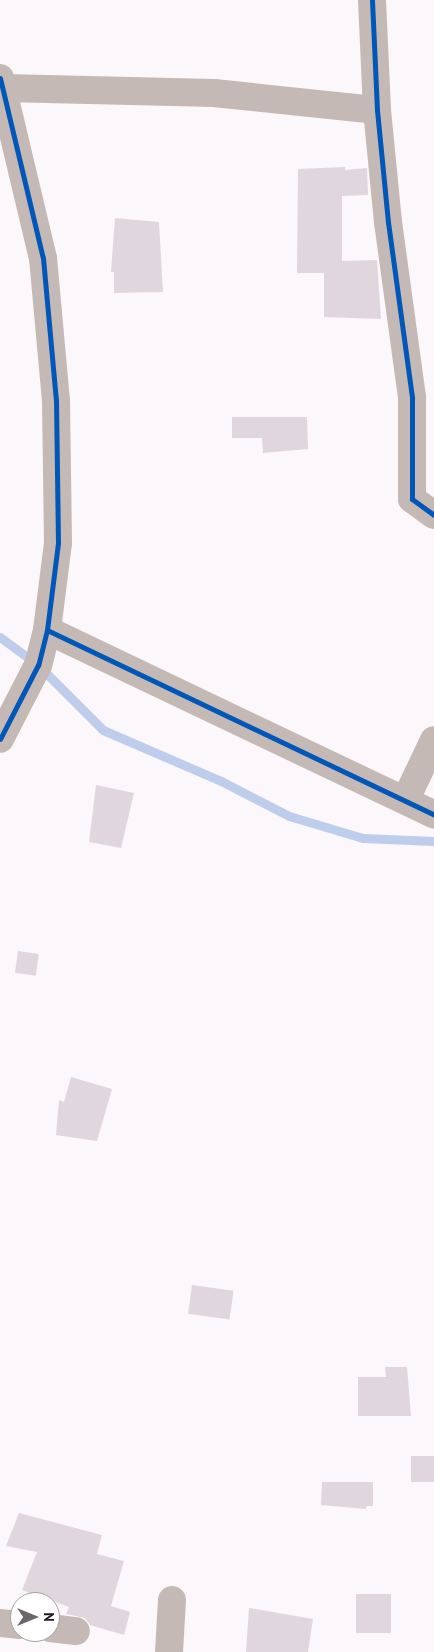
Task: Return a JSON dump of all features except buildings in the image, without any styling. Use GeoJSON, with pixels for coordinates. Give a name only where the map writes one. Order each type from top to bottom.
{"type":"FeatureCollection","features":[{"type":"Feature","properties":{"kind":"street"},"geometry":{"type":"LineString","coordinates":[[372,0],[377,110],[396,295],[412,390],[412,499],[434,515]]}},
{"type":"Feature","properties":{"kind":"street"},"geometry":{"type":"LineString","coordinates":[[0,740],[38,666],[47,630],[58,543],[56,400],[43,258],[2,83],[214,93],[377,110]]}},
{"type":"Feature","properties":{"kind":"street"},"geometry":{"type":"LineString","coordinates":[[47,630],[406,799],[434,815]]}},
{"type":"Feature","properties":{"kind":"street"},"geometry":{"type":"LineString","coordinates":[[406,799],[434,740]]}},
{"type":"Feature","properties":{"kind":"street"},"geometry":{"type":"LineString","coordinates":[[169,1652],[172,1600]]}},
{"type":"Feature","properties":{"kind":"waterway"},"geometry":{"type":"LineString","coordinates":[[0,637],[38,665],[103,730],[221,781],[289,816],[363,838],[434,841]]}},
{"type":"Feature","properties":{"kind":"cycle path"},"geometry":{"type":"LineString","coordinates":[[372,0],[377,110],[388,222],[412,398],[412,499],[434,515]]}},
{"type":"Feature","properties":{"kind":"cycle path"},"geometry":{"type":"LineString","coordinates":[[0,78],[43,258],[56,400],[58,543],[47,630],[38,665],[0,739]]}},
{"type":"Feature","properties":{"kind":"cycle path"},"geometry":{"type":"LineString","coordinates":[[47,630],[434,815]]}}]}
